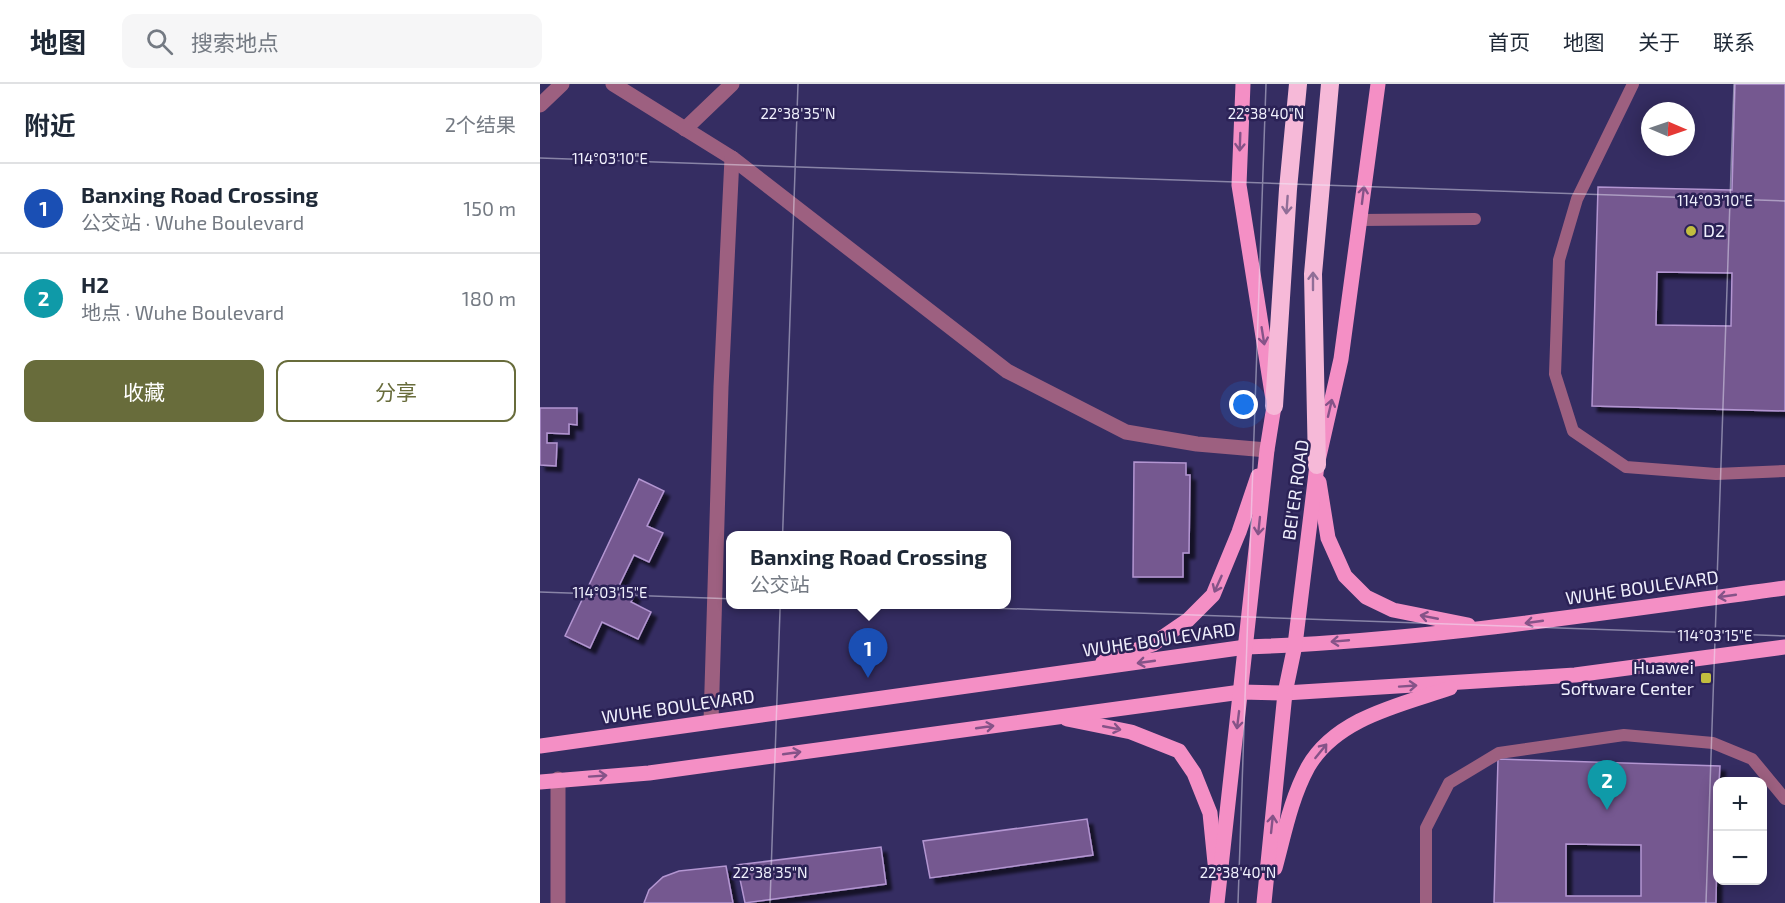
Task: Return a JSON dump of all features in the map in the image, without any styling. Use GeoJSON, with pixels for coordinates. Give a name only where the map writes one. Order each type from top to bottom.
{"type":"FeatureCollection","features":[{"type":"Feature","properties":{"kind":"highway"},"geometry":{"type":"LineString","coordinates":[[1274,406],[1288,189],[1298,84]]}},
{"type":"Feature","properties":{"kind":"highway"},"geometry":{"type":"LineString","coordinates":[[1317,465],[1313,274],[1330,84]]}},
{"type":"Feature","properties":{"kind":"main road","name":"BEI'ER ROAD"},"geometry":{"type":"LineString","coordinates":[[1217,898],[1267,450],[1274,406],[1239,185],[1243,84]]}},
{"type":"Feature","properties":{"kind":"main road","name":"BEI'ER ROAD"},"geometry":{"type":"LineString","coordinates":[[1265,903],[1285,693],[1295,645],[1317,465],[1341,359],[1378,84]]}},
{"type":"Feature","properties":{"kind":"main road"},"geometry":{"type":"LineString","coordinates":[[1073,673],[1153,644],[1188,620],[1213,595],[1239,532],[1267,450]]}},
{"type":"Feature","properties":{"kind":"main road"},"geometry":{"type":"LineString","coordinates":[[1317,465],[1328,538],[1345,576],[1366,597],[1393,610],[1487,629]]}},
{"type":"Feature","properties":{"kind":"main road","name":"WUHE BOULEVARD"},"geometry":{"type":"LineString","coordinates":[[540,746],[1246,647],[1487,629],[1785,588]]}},
{"type":"Feature","properties":{"kind":"main road"},"geometry":{"type":"LineString","coordinates":[[540,782],[649,773],[1241,692],[1285,693],[1575,675],[1785,647]]}},
{"type":"Feature","properties":{"kind":"main road"},"geometry":{"type":"LineString","coordinates":[[1265,903],[1292,806],[1308,767],[1325,744],[1356,722],[1469,682]]}},
{"type":"Feature","properties":{"kind":"main road"},"geometry":{"type":"LineString","coordinates":[[1055,717],[1131,732],[1179,751],[1194,773],[1210,813],[1217,898]]}},
{"type":"Feature","properties":{"kind":"street"},"geometry":{"type":"LineString","coordinates":[[540,105],[562,84]]}},
{"type":"Feature","properties":{"kind":"street"},"geometry":{"type":"LineString","coordinates":[[613,84],[732,158],[1007,371],[1126,432],[1197,444],[1267,450]]}},
{"type":"Feature","properties":{"kind":"street"},"geometry":{"type":"LineString","coordinates":[[685,129],[732,84]]}},
{"type":"Feature","properties":{"kind":"street"},"geometry":{"type":"LineString","coordinates":[[711,722],[721,387],[732,158]]}},
{"type":"Feature","properties":{"kind":"street"},"geometry":{"type":"LineString","coordinates":[[558,780],[558,903]]}},
{"type":"Feature","properties":{"kind":"lane"},"geometry":{"type":"LineString","coordinates":[[1633,84],[1577,199],[1558,260],[1555,374],[1574,431],[1626,467],[1716,474],[1785,471]]}},
{"type":"Feature","properties":{"kind":"lane"},"geometry":{"type":"LineString","coordinates":[[1360,220],[1475,219]]}},
{"type":"Feature","properties":{"kind":"lane"},"geometry":{"type":"LineString","coordinates":[[1426,903],[1426,828],[1449,783],[1499,753],[1624,735],[1713,742],[1752,759],[1785,799]]}},
{"type":"Feature","properties":{"kind":"building","name":"D2"},"geometry":{"type":"Polygon","coordinates":[[[1735,84],[1785,84],[1785,411],[1592,406],[1598,187],[1732,190],[1735,84]],[[1657,272],[1656,325],[1731,326],[1732,273],[1657,272]]]}},
{"type":"Feature","properties":{"kind":"building"},"geometry":{"type":"Polygon","coordinates":[[[540,408],[577,408],[577,425],[569,424],[569,434],[547,433],[547,443],[557,443],[556,466],[540,465],[540,408]]]}},
{"type":"Feature","properties":{"kind":"building"},"geometry":{"type":"Polygon","coordinates":[[[1134,462],[1186,463],[1186,475],[1190,475],[1189,553],[1183,553],[1183,577],[1133,577],[1134,462]]]}},
{"type":"Feature","properties":{"kind":"building"},"geometry":{"type":"Polygon","coordinates":[[[639,479],[664,491],[647,526],[663,533],[649,562],[634,555],[619,586],[635,594],[631,602],[651,612],[638,639],[602,622],[590,648],[565,636],[639,479]]]}},
{"type":"Feature","properties":{"kind":"building"},"geometry":{"type":"Polygon","coordinates":[[[1498,759],[1720,766],[1719,777],[1713,777],[1713,885],[1716,885],[1716,903],[1494,903],[1498,759]],[[1566,844],[1566,896],[1641,896],[1641,845],[1566,844]]]}},
{"type":"Feature","properties":{"kind":"building"},"geometry":{"type":"Polygon","coordinates":[[[1087,819],[1093,855],[930,878],[923,841],[1087,819]]]}},
{"type":"Feature","properties":{"kind":"building"},"geometry":{"type":"Polygon","coordinates":[[[881,847],[886,884],[745,903],[737,865],[881,847]]]}},
{"type":"Feature","properties":{"kind":"building"},"geometry":{"type":"Polygon","coordinates":[[[726,866],[733,903],[644,903],[649,890],[663,877],[679,871],[726,866]]]}},
{"type":"Feature","properties":{"kind":"place","name":"D2"},"geometry":{"type":"Point","coordinates":[1691,231]}},
{"type":"Feature","properties":{"kind":"place","name":"Banxing Road Crossing"},"geometry":{"type":"Point","coordinates":[868,678]}},
{"type":"Feature","properties":{"kind":"place","name":"Huawei Software Center"},"geometry":{"type":"Point","coordinates":[1706,678]}},
{"type":"Feature","properties":{"kind":"place","name":"H2"},"geometry":{"type":"Point","coordinates":[1607,810]}}]}
